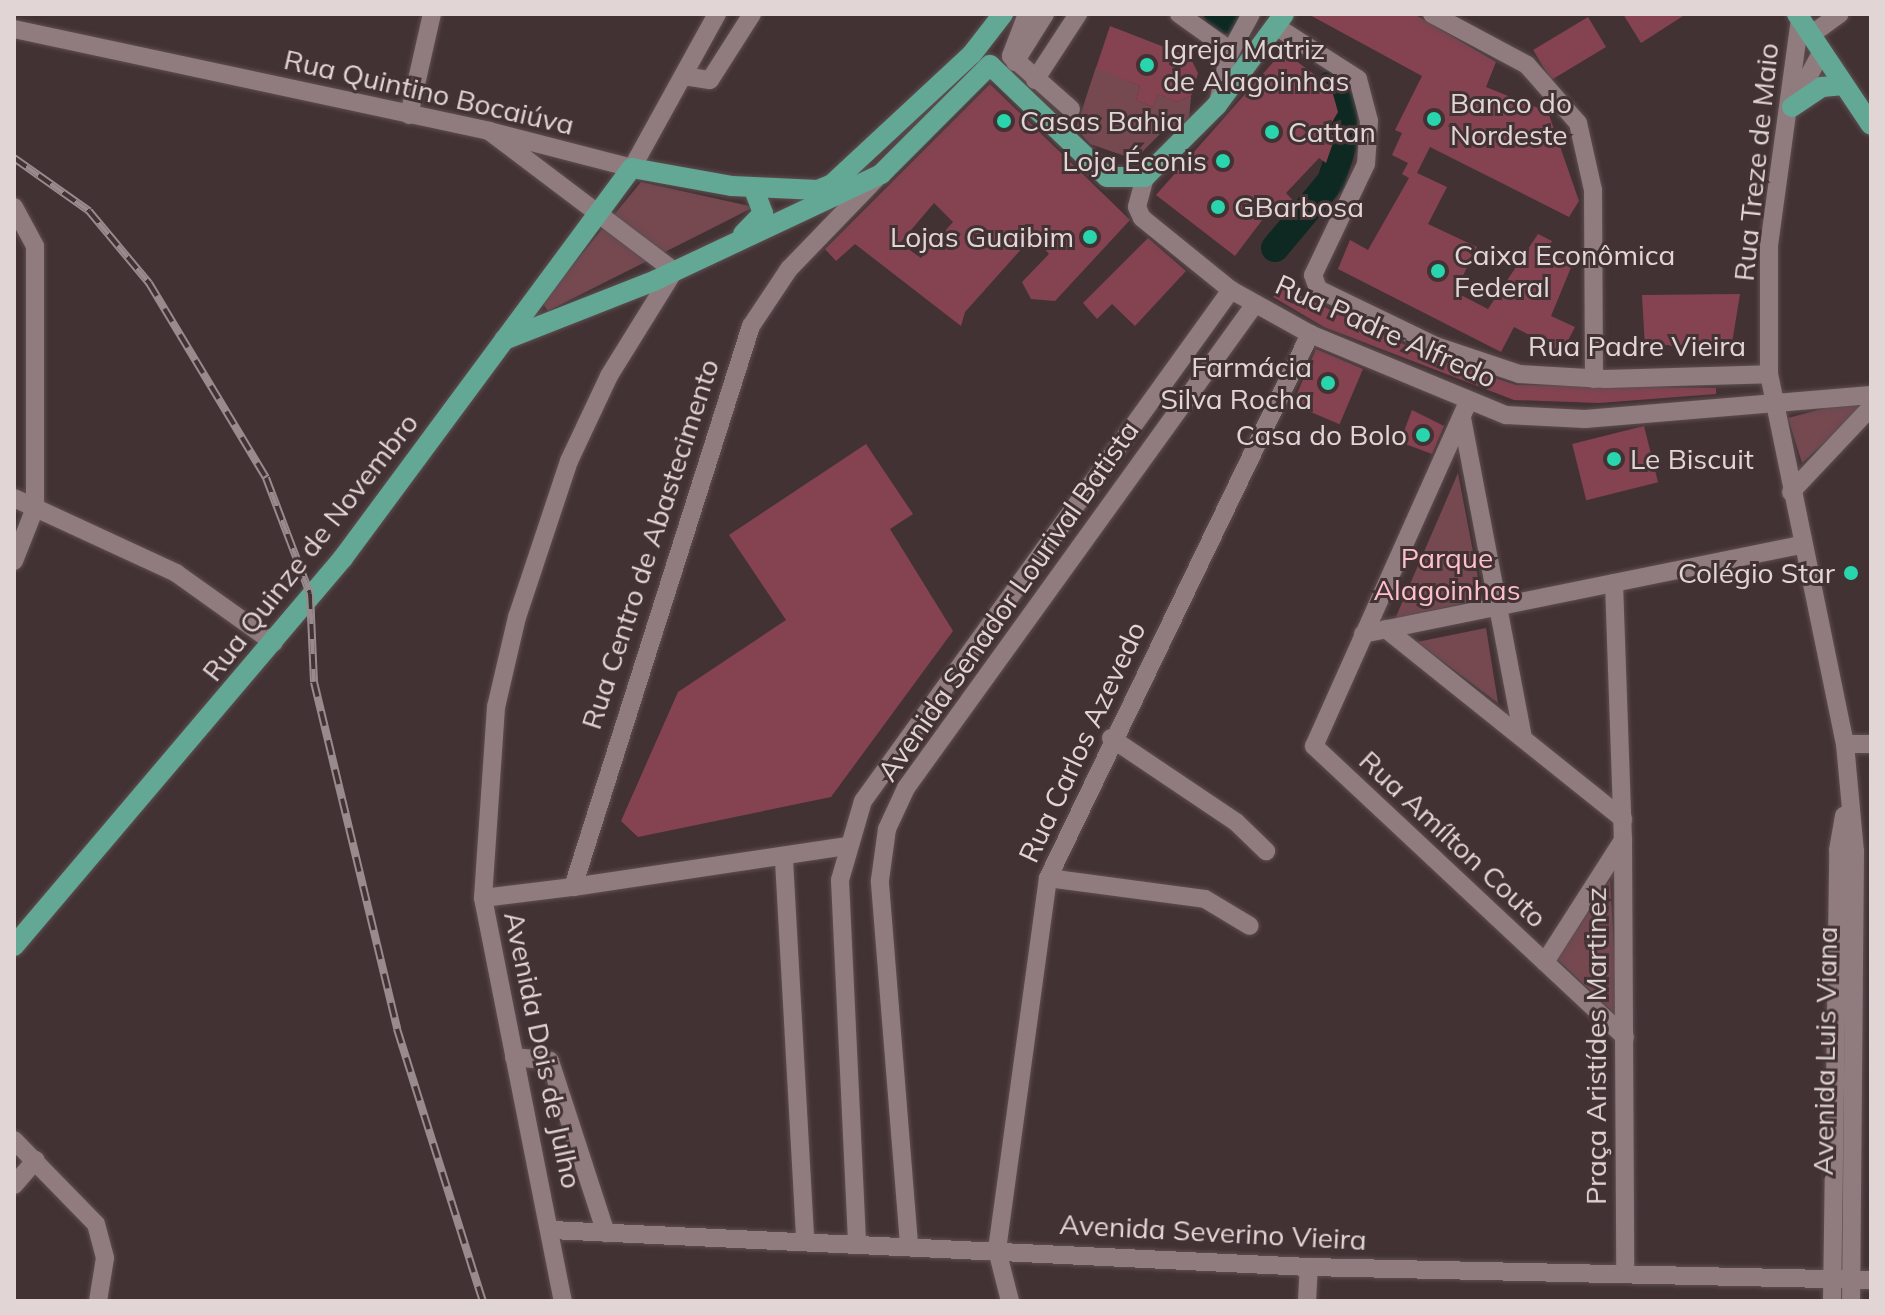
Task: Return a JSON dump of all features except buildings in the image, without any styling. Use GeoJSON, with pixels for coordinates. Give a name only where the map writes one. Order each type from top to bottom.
{"type":"FeatureCollection","features":[{"type":"Feature","properties":{"kind":"main road"},"geometry":{"type":"LineString","coordinates":[[836,189],[990,36],[1003,14]]}},
{"type":"Feature","properties":{"kind":"main road"},"geometry":{"type":"LineString","coordinates":[[990,65],[1100,172],[1112,179],[1145,177],[1217,105],[1281,20]]}},
{"type":"Feature","properties":{"kind":"main road"},"geometry":{"type":"LineString","coordinates":[[1808,30],[1871,125]]}},
{"type":"Feature","properties":{"kind":"main road"},"geometry":{"type":"LineString","coordinates":[[503,341],[674,271],[731,245],[836,189],[881,174],[990,65],[990,36]]}},
{"type":"Feature","properties":{"kind":"main road"},"geometry":{"type":"LineString","coordinates":[[1790,112],[1822,87],[1844,85]]}},
{"type":"Feature","properties":{"kind":"main road","name":"Rua Quintino Bocaiúva"},"geometry":{"type":"LineString","coordinates":[[632,168],[754,189],[808,192],[836,189]]}},
{"type":"Feature","properties":{"kind":"main road","name":"Rua Quinze de Novembro"},"geometry":{"type":"LineString","coordinates":[[14,946],[274,643],[632,168]]}},
{"type":"Feature","properties":{"kind":"main road"},"geometry":{"type":"LineString","coordinates":[[731,245],[763,213],[754,189]]}},
{"type":"Feature","properties":{"kind":"street"},"geometry":{"type":"LineString","coordinates":[[409,115],[432,14]]}},
{"type":"Feature","properties":{"kind":"street"},"geometry":{"type":"LineString","coordinates":[[632,168],[717,14]]}},
{"type":"Feature","properties":{"kind":"street"},"geometry":{"type":"LineString","coordinates":[[1027,14],[1011,45],[1015,62],[1071,109]]}},
{"type":"Feature","properties":{"kind":"street"},"geometry":{"type":"LineString","coordinates":[[1015,62],[1045,14]]}},
{"type":"Feature","properties":{"kind":"street"},"geometry":{"type":"LineString","coordinates":[[1035,80],[1078,14]]}},
{"type":"Feature","properties":{"kind":"street"},"geometry":{"type":"LineString","coordinates":[[1179,14],[1221,44],[1226,60]]}},
{"type":"Feature","properties":{"kind":"street"},"geometry":{"type":"LineString","coordinates":[[1217,105],[1226,60],[1251,14]]}},
{"type":"Feature","properties":{"kind":"street"},"geometry":{"type":"LineString","coordinates":[[1432,14],[1527,65],[1578,123],[1593,190],[1594,379]]}},
{"type":"Feature","properties":{"kind":"street"},"geometry":{"type":"LineString","coordinates":[[1790,112],[1808,30],[1840,14]]}},
{"type":"Feature","properties":{"kind":"street"},"geometry":{"type":"LineString","coordinates":[[684,76],[710,80],[744,16]]}},
{"type":"Feature","properties":{"kind":"street","name":"Rua Padre Vieira"},"geometry":{"type":"LineString","coordinates":[[1281,20],[1358,79],[1369,121],[1366,164],[1313,275],[1318,289],[1485,365],[1532,376],[1594,379],[1769,374]]}},
{"type":"Feature","properties":{"kind":"street","name":"Rua Quintino Bocaiúva"},"geometry":{"type":"LineString","coordinates":[[14,29],[489,131],[632,168]]}},
{"type":"Feature","properties":{"kind":"street","name":"Rua Treze de Maio"},"geometry":{"type":"LineString","coordinates":[[1773,407],[1769,374],[1769,246],[1790,112],[1808,30]]}},
{"type":"Feature","properties":{"kind":"street"},"geometry":{"type":"LineString","coordinates":[[489,131],[674,271]]}},
{"type":"Feature","properties":{"kind":"street","name":"Rua Centro de Abastecimento"},"geometry":{"type":"LineString","coordinates":[[573,887],[751,326],[789,269],[881,174]]}},
{"type":"Feature","properties":{"kind":"street","name":"Rua Padre Alfredo"},"geometry":{"type":"LineString","coordinates":[[1145,177],[1137,207],[1142,218],[1231,290],[1310,334],[1465,410],[1585,419],[1773,407],[1871,395]]}},
{"type":"Feature","properties":{"kind":"street"},"geometry":{"type":"LineString","coordinates":[[14,561],[35,508],[35,246],[17,215]]}},
{"type":"Feature","properties":{"kind":"street","name":"Avenida Dois de Julho"},"geometry":{"type":"LineString","coordinates":[[563,1301],[552,1230],[483,898],[496,707],[517,617],[569,461],[609,376],[674,271]]}},
{"type":"Feature","properties":{"kind":"street","name":"Avenida Senador Lourival Batista"},"geometry":{"type":"LineString","coordinates":[[857,1241],[840,880],[846,846],[863,801],[1231,290]]}},
{"type":"Feature","properties":{"kind":"street","name":"Avenida Senador Lourival Batista"},"geometry":{"type":"LineString","coordinates":[[909,1244],[880,880],[887,829],[906,788],[1255,304]]}},
{"type":"Feature","properties":{"kind":"street","name":"Rua Carlos Azevedo"},"geometry":{"type":"LineString","coordinates":[[997,1250],[1048,878],[1111,738],[1310,334]]}},
{"type":"Feature","properties":{"kind":"street","name":"Avenida Luis Viana"},"geometry":{"type":"LineString","coordinates":[[1773,407],[1799,545],[1845,744],[1846,801],[1838,850],[1853,1117],[1842,1220],[1841,1280],[1832,1301]]}},
{"type":"Feature","properties":{"kind":"street"},"geometry":{"type":"LineString","coordinates":[[1791,492],[1871,407]]}},
{"type":"Feature","properties":{"kind":"street"},"geometry":{"type":"LineString","coordinates":[[1465,410],[1496,607],[1522,734]]}},
{"type":"Feature","properties":{"kind":"street"},"geometry":{"type":"LineString","coordinates":[[1363,634],[1465,410]]}},
{"type":"Feature","properties":{"kind":"street"},"geometry":{"type":"LineString","coordinates":[[14,498],[176,573],[274,643]]}},
{"type":"Feature","properties":{"kind":"street"},"geometry":{"type":"LineString","coordinates":[[1363,634],[1799,545]]}},
{"type":"Feature","properties":{"kind":"street"},"geometry":{"type":"LineString","coordinates":[[1614,583],[1623,819]]}},
{"type":"Feature","properties":{"kind":"street"},"geometry":{"type":"LineString","coordinates":[[1386,629],[1522,734],[1623,819]]}},
{"type":"Feature","properties":{"kind":"street","name":"Rua Amílton Couto"},"geometry":{"type":"LineString","coordinates":[[1363,634],[1314,746],[1625,1037]]}},
{"type":"Feature","properties":{"kind":"street"},"geometry":{"type":"LineString","coordinates":[[1111,738],[1236,822],[1266,851]]}},
{"type":"Feature","properties":{"kind":"street"},"geometry":{"type":"LineString","coordinates":[[1845,744],[1871,744]]}},
{"type":"Feature","properties":{"kind":"street","name":"Praça Aristídes Martinez"},"geometry":{"type":"LineString","coordinates":[[1623,819],[1625,1272]]}},
{"type":"Feature","properties":{"kind":"street"},"geometry":{"type":"LineString","coordinates":[[1545,962],[1623,839]]}},
{"type":"Feature","properties":{"kind":"street"},"geometry":{"type":"LineString","coordinates":[[483,898],[784,860],[846,846]]}},
{"type":"Feature","properties":{"kind":"street"},"geometry":{"type":"LineString","coordinates":[[784,860],[805,1238]]}},
{"type":"Feature","properties":{"kind":"street"},"geometry":{"type":"LineString","coordinates":[[1048,878],[1205,899],[1250,926]]}},
{"type":"Feature","properties":{"kind":"street"},"geometry":{"type":"LineString","coordinates":[[514,1057],[550,1061],[606,1233]]}},
{"type":"Feature","properties":{"kind":"street"},"geometry":{"type":"LineString","coordinates":[[14,1140],[96,1224],[105,1258],[98,1301]]}},
{"type":"Feature","properties":{"kind":"street"},"geometry":{"type":"LineString","coordinates":[[14,1185],[36,1160]]}},
{"type":"Feature","properties":{"kind":"street","name":"Avenida Severino Vieira"},"geometry":{"type":"LineString","coordinates":[[552,1230],[805,1238],[1309,1267],[1871,1280]]}},
{"type":"Feature","properties":{"kind":"street"},"geometry":{"type":"LineString","coordinates":[[997,1250],[1010,1301]]}},
{"type":"Feature","properties":{"kind":"street"},"geometry":{"type":"LineString","coordinates":[[1307,1301],[1309,1267]]}},
{"type":"Feature","properties":{"kind":"street","name":"Avenida Luis Viana"},"geometry":{"type":"LineString","coordinates":[[1841,1280],[1851,1301]]}},
{"type":"Feature","properties":{"kind":"green space"},"geometry":{"type":"Polygon","coordinates":[[[1096,67],[1140,86],[1136,100],[1153,107],[1158,94],[1176,102],[1191,96],[1189,120],[1183,129],[1165,129],[1142,152],[1125,156],[1090,144],[1076,128],[1096,67]]]}},
{"type":"Feature","properties":{"kind":"green space"},"geometry":{"type":"Polygon","coordinates":[[[641,182],[754,207],[548,311],[542,302],[641,182]]]}},
{"type":"Feature","properties":{"kind":"green space"},"geometry":{"type":"Polygon","coordinates":[[[1871,396],[1871,401],[1802,463],[1788,418],[1871,396]]]}},
{"type":"Feature","properties":{"kind":"green space","name":"Parque Alagoinhas"},"geometry":{"type":"Polygon","coordinates":[[[1458,473],[1482,599],[1395,619],[1458,473]]]}},
{"type":"Feature","properties":{"kind":"green space"},"geometry":{"type":"Polygon","coordinates":[[[1486,628],[1498,703],[1417,642],[1486,628]]]}},
{"type":"Feature","properties":{"kind":"green space"},"geometry":{"type":"Polygon","coordinates":[[[1610,880],[1618,1017],[1557,959],[1610,880]]]}},
{"type":"Feature","properties":{"kind":"waterway"},"geometry":{"type":"LineString","coordinates":[[1218,14],[1229,20]]}},
{"type":"Feature","properties":{"kind":"waterway"},"geometry":{"type":"LineString","coordinates":[[1275,248],[1331,181],[1343,145],[1343,109],[1332,84]]}},
{"type":"Feature","properties":{"kind":"railway"},"geometry":{"type":"LineString","coordinates":[[14,158],[89,211],[149,283],[266,478],[310,594],[314,682],[397,1029],[483,1301]]}},
{"type":"Feature","properties":{"kind":"place","name":"Igreja Matriz de Alagoinhas"},"geometry":{"type":"Point","coordinates":[1147,65]}},
{"type":"Feature","properties":{"kind":"place","name":"Banco do Nordeste"},"geometry":{"type":"Point","coordinates":[1434,119]}},
{"type":"Feature","properties":{"kind":"place","name":"Casas Bahia"},"geometry":{"type":"Point","coordinates":[1004,121]}},
{"type":"Feature","properties":{"kind":"place","name":"Cattan"},"geometry":{"type":"Point","coordinates":[1272,132]}},
{"type":"Feature","properties":{"kind":"place","name":"Loja Éconis"},"geometry":{"type":"Point","coordinates":[1223,161]}},
{"type":"Feature","properties":{"kind":"place","name":"GBarbosa"},"geometry":{"type":"Point","coordinates":[1218,207]}},
{"type":"Feature","properties":{"kind":"place","name":"Lojas Guaibim"},"geometry":{"type":"Point","coordinates":[1090,237]}},
{"type":"Feature","properties":{"kind":"place","name":"Caixa Econômica Federal"},"geometry":{"type":"Point","coordinates":[1438,271]}},
{"type":"Feature","properties":{"kind":"place","name":"Farmácia Silva Rocha"},"geometry":{"type":"Point","coordinates":[1328,383]}},
{"type":"Feature","properties":{"kind":"place","name":"Casa do Bolo"},"geometry":{"type":"Point","coordinates":[1423,435]}},
{"type":"Feature","properties":{"kind":"place","name":"Le Biscuit"},"geometry":{"type":"Point","coordinates":[1614,459]}},
{"type":"Feature","properties":{"kind":"place","name":"Colégio Star"},"geometry":{"type":"Point","coordinates":[1851,573]}}]}
